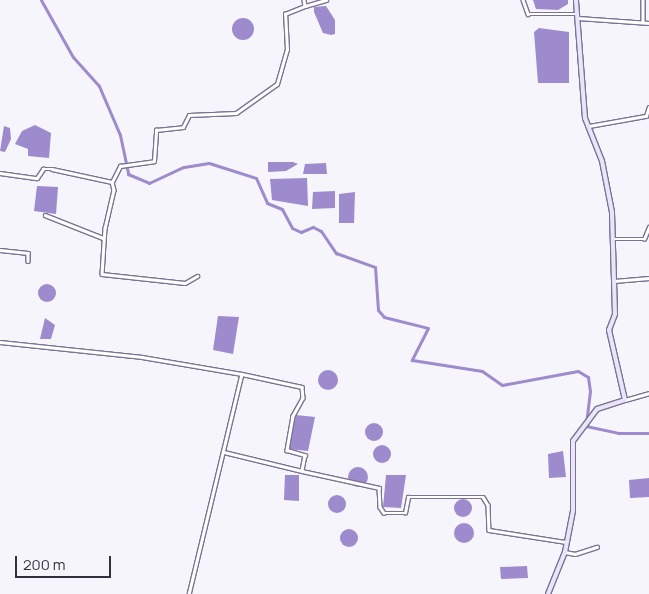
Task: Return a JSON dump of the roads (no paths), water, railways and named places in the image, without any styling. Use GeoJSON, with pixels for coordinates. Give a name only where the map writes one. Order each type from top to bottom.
{"type":"FeatureCollection","features":[{"type":"Feature","properties":{"kind":"street"},"geometry":{"type":"LineString","coordinates":[[304,0],[305,6]]}},
{"type":"Feature","properties":{"kind":"street"},"geometry":{"type":"LineString","coordinates":[[197,276],[185,283],[102,274],[104,238],[114,196],[112,182],[120,166],[154,161],[156,130],[183,127],[189,115],[236,113],[277,85],[287,50],[285,14],[326,0]]}},
{"type":"Feature","properties":{"kind":"street"},"geometry":{"type":"LineString","coordinates":[[524,0],[528,14],[576,16],[649,23]]}},
{"type":"Feature","properties":{"kind":"street"},"geometry":{"type":"LineString","coordinates":[[576,0],[587,127],[605,172],[613,239],[615,314],[609,330],[625,400]]}},
{"type":"Feature","properties":{"kind":"street"},"geometry":{"type":"LineString","coordinates":[[643,0],[643,22]]}},
{"type":"Feature","properties":{"kind":"street"},"geometry":{"type":"LineString","coordinates":[[587,127],[646,116],[649,108]]}},
{"type":"Feature","properties":{"kind":"street"},"geometry":{"type":"LineString","coordinates":[[0,172],[37,178],[43,169],[52,169],[112,182]]}},
{"type":"Feature","properties":{"kind":"street"},"geometry":{"type":"LineString","coordinates":[[45,215],[104,238]]}},
{"type":"Feature","properties":{"kind":"street"},"geometry":{"type":"LineString","coordinates":[[613,239],[644,239],[645,228],[649,227]]}},
{"type":"Feature","properties":{"kind":"street"},"geometry":{"type":"LineString","coordinates":[[0,250],[28,254],[28,262]]}},
{"type":"Feature","properties":{"kind":"street"},"geometry":{"type":"LineString","coordinates":[[613,282],[649,278]]}},
{"type":"Feature","properties":{"kind":"street"},"geometry":{"type":"LineString","coordinates":[[0,342],[142,357],[302,386],[303,398],[293,416],[287,450],[305,456],[302,471]]}},
{"type":"Feature","properties":{"kind":"street"},"geometry":{"type":"LineString","coordinates":[[190,594],[242,374]]}},
{"type":"Feature","properties":{"kind":"street"},"geometry":{"type":"LineString","coordinates":[[548,594],[565,552],[573,511],[573,441],[596,409],[649,393]]}},
{"type":"Feature","properties":{"kind":"street"},"geometry":{"type":"LineString","coordinates":[[224,452],[379,488],[380,507],[384,513],[405,513],[408,497],[483,498],[488,505],[489,530],[566,542]]}},
{"type":"Feature","properties":{"kind":"street"},"geometry":{"type":"LineString","coordinates":[[565,552],[576,554],[597,548]]}},
{"type":"Feature","properties":{"kind":"waterway"},"geometry":{"type":"LineString","coordinates":[[41,0],[73,57],[99,86],[120,135],[128,174],[149,183],[184,167],[209,163],[256,178],[267,203],[282,209],[292,228],[301,232],[313,227],[321,231],[336,253],[375,267],[378,310],[384,317],[428,328],[412,360],[482,371],[502,385],[578,371],[588,377],[590,391],[586,426],[618,433],[649,433]]}}]}
